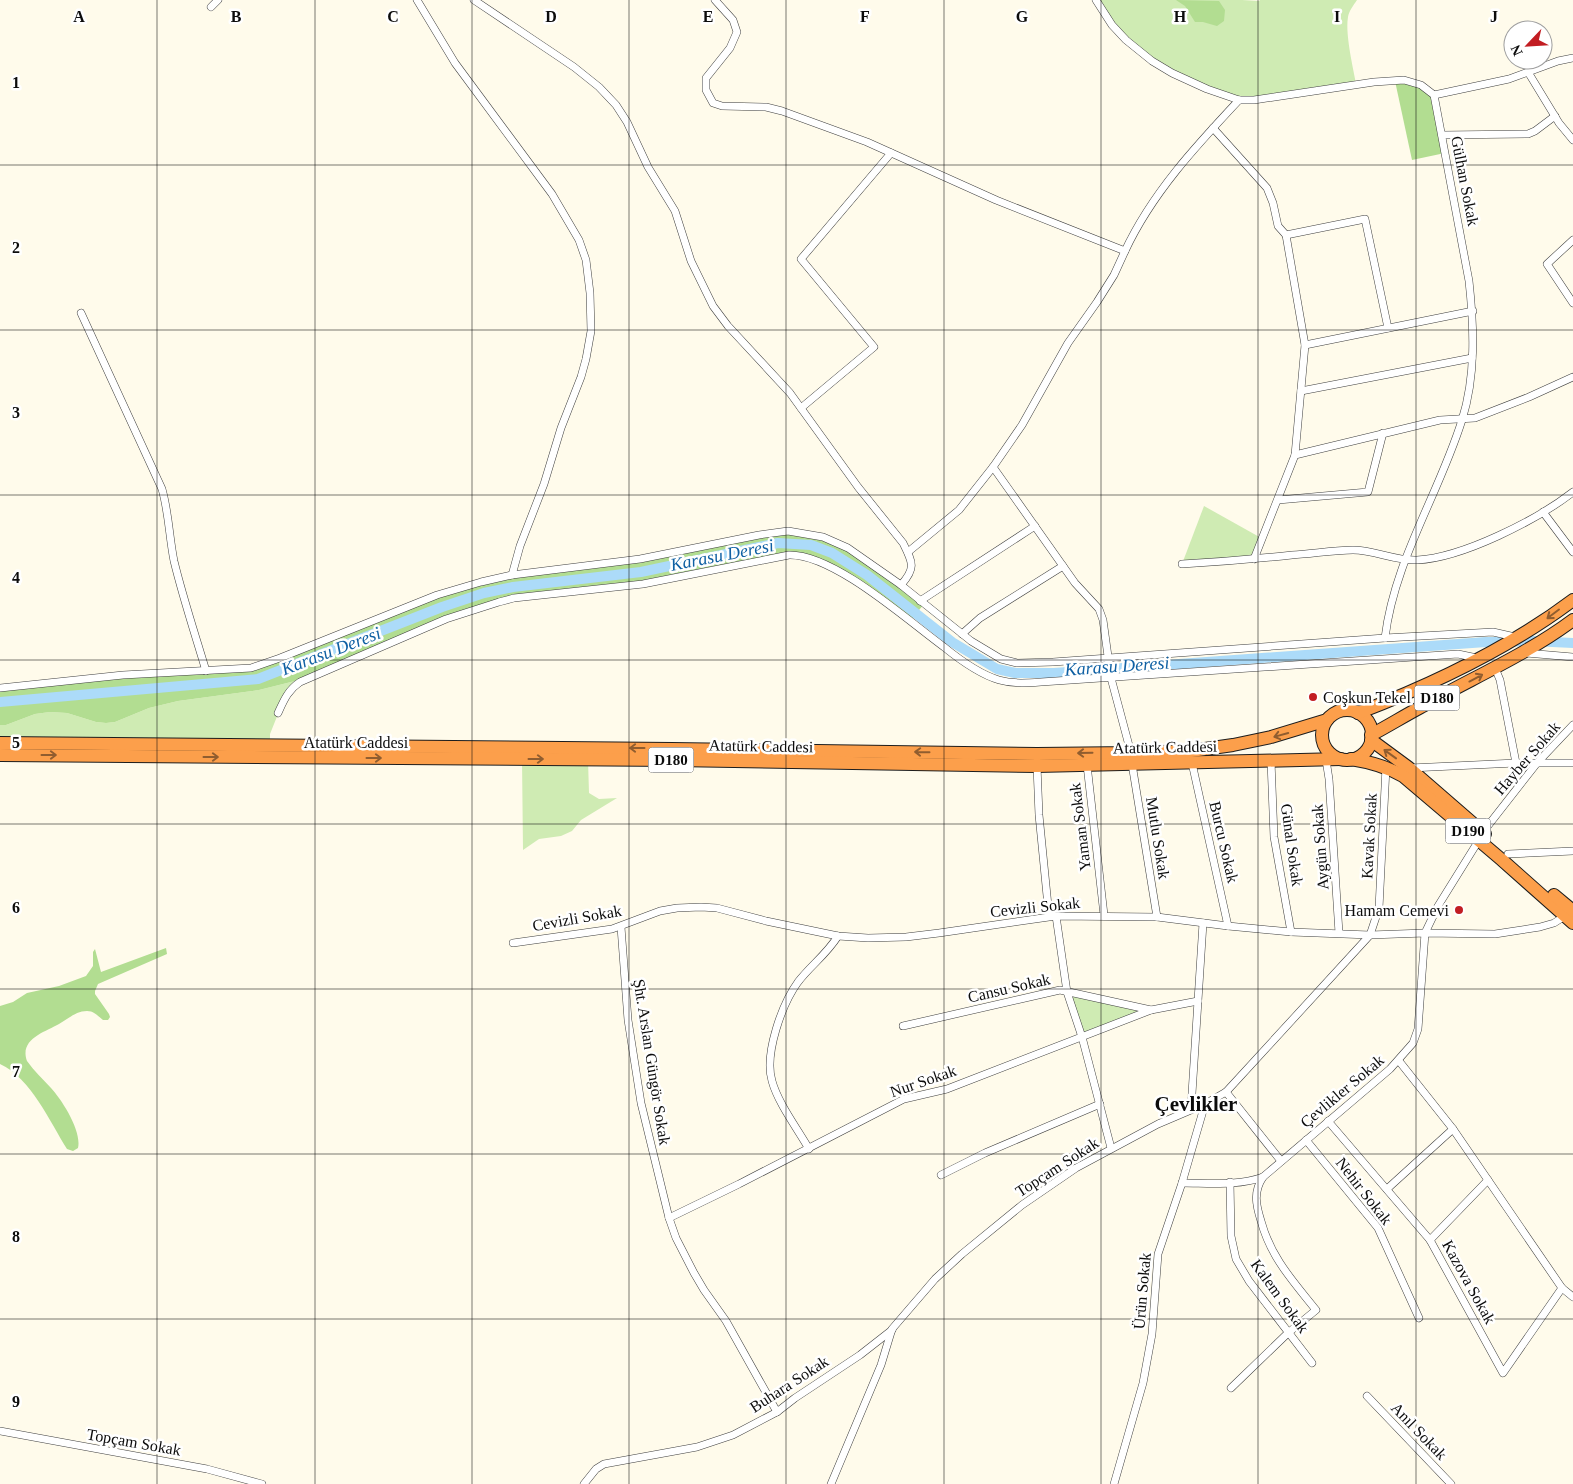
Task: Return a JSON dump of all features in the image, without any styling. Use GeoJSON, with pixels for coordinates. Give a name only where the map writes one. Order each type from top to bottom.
{"type":"FeatureCollection","features":[{"type":"Feature","properties":{"kind":"highway","name":"D180"},"geometry":{"type":"LineString","coordinates":[[1358,713],[1415,691],[1484,656],[1518,638],[1573,600]]}},
{"type":"Feature","properties":{"kind":"highway","name":"D180"},"geometry":{"type":"LineString","coordinates":[[1371,738],[1422,706],[1555,634],[1573,620]]}},
{"type":"Feature","properties":{"kind":"highway","name":"Atatürk Caddesi"},"geometry":{"type":"LineString","coordinates":[[0,755],[1087,765],[1233,745],[1272,737],[1327,720],[1341,711],[1358,713]]}},
{"type":"Feature","properties":{"kind":"highway"},"geometry":{"type":"LineString","coordinates":[[1327,720],[1323,730],[1324,744],[1329,752],[1346,759],[1364,753],[1371,738],[1367,722],[1358,713]]}},
{"type":"Feature","properties":{"kind":"highway","name":"D190"},"geometry":{"type":"LineString","coordinates":[[1371,738],[1409,768],[1570,917]]}},
{"type":"Feature","properties":{"kind":"highway","name":"Atatürk Caddesi"},"geometry":{"type":"LineString","coordinates":[[0,744],[672,748],[1036,754],[1192,763],[1346,759]]}},
{"type":"Feature","properties":{"kind":"highway","name":"D190"},"geometry":{"type":"LineString","coordinates":[[1346,759],[1386,767],[1403,776],[1481,836],[1508,854],[1570,917]]}},
{"type":"Feature","properties":{"kind":"street"},"geometry":{"type":"LineString","coordinates":[[211,7],[218,0]]}},
{"type":"Feature","properties":{"kind":"street"},"geometry":{"type":"LineString","coordinates":[[417,0],[455,63],[552,194],[579,240],[587,266],[591,330],[586,359],[561,428],[544,484],[520,546],[512,575]]}},
{"type":"Feature","properties":{"kind":"street"},"geometry":{"type":"LineString","coordinates":[[474,0],[574,66],[616,105],[630,127],[648,167],[674,211],[691,262],[713,306],[724,322],[790,393],[858,487],[903,543],[908,552],[912,569],[901,585]]}},
{"type":"Feature","properties":{"kind":"street"},"geometry":{"type":"LineString","coordinates":[[715,0],[733,20],[737,32],[730,48],[706,78],[706,90],[713,103],[722,106],[774,108],[867,142],[996,200],[1125,251]]}},
{"type":"Feature","properties":{"kind":"street"},"geometry":{"type":"LineString","coordinates":[[1096,0],[1112,25],[1121,35],[1152,61],[1191,82],[1239,100],[1254,100],[1374,82],[1404,80],[1414,82],[1434,95],[1510,79],[1558,61],[1573,58]]}},
{"type":"Feature","properties":{"kind":"street"},"geometry":{"type":"LineString","coordinates":[[1528,72],[1555,116],[1573,140]]}},
{"type":"Feature","properties":{"kind":"street","name":"Gülhan Sokak"},"geometry":{"type":"LineString","coordinates":[[1385,638],[1392,597],[1405,559],[1447,461],[1462,419],[1472,358],[1473,311],[1469,281],[1434,95]]}},
{"type":"Feature","properties":{"kind":"street"},"geometry":{"type":"LineString","coordinates":[[908,552],[958,510],[993,468],[1022,425],[1068,342],[1097,302],[1114,274],[1136,226],[1158,194],[1239,100]]}},
{"type":"Feature","properties":{"kind":"street"},"geometry":{"type":"LineString","coordinates":[[1442,135],[1528,134],[1535,132],[1555,116]]}},
{"type":"Feature","properties":{"kind":"street"},"geometry":{"type":"LineString","coordinates":[[1213,128],[1267,188],[1273,203],[1278,226],[1286,235],[1305,345],[1295,455],[1254,559]]}},
{"type":"Feature","properties":{"kind":"street"},"geometry":{"type":"LineString","coordinates":[[801,408],[874,347],[801,259],[891,153]]}},
{"type":"Feature","properties":{"kind":"street"},"geometry":{"type":"LineString","coordinates":[[1286,235],[1365,219],[1388,328]]}},
{"type":"Feature","properties":{"kind":"street"},"geometry":{"type":"LineString","coordinates":[[1573,240],[1547,264],[1573,303]]}},
{"type":"Feature","properties":{"kind":"street"},"geometry":{"type":"LineString","coordinates":[[1305,345],[1473,311]]}},
{"type":"Feature","properties":{"kind":"street"},"geometry":{"type":"LineString","coordinates":[[81,313],[162,489],[168,510],[171,545],[178,579],[206,671]]}},
{"type":"Feature","properties":{"kind":"street"},"geometry":{"type":"LineString","coordinates":[[1301,391],[1472,358]]}},
{"type":"Feature","properties":{"kind":"street"},"geometry":{"type":"LineString","coordinates":[[1295,455],[1440,420],[1475,418],[1573,377]]}},
{"type":"Feature","properties":{"kind":"street"},"geometry":{"type":"LineString","coordinates":[[1278,500],[1368,492],[1383,433]]}},
{"type":"Feature","properties":{"kind":"street","name":"Mutlu Sokak"},"geometry":{"type":"LineString","coordinates":[[993,468],[1075,583],[1099,609],[1103,620],[1111,678],[1131,758],[1157,916]]}},
{"type":"Feature","properties":{"kind":"street"},"geometry":{"type":"LineString","coordinates":[[1182,564],[1353,550],[1417,560],[1452,553],[1500,535],[1543,512],[1573,492]]}},
{"type":"Feature","properties":{"kind":"street"},"geometry":{"type":"LineString","coordinates":[[1543,512],[1573,552]]}},
{"type":"Feature","properties":{"kind":"street"},"geometry":{"type":"LineString","coordinates":[[920,601],[1035,526]]}},
{"type":"Feature","properties":{"kind":"street"},"geometry":{"type":"LineString","coordinates":[[0,688],[123,675],[251,668],[266,664],[452,590],[512,575],[640,559],[788,531],[812,534],[837,542],[901,585],[962,634],[995,656],[1017,662],[1046,663],[1385,638],[1494,632],[1518,638]]}},
{"type":"Feature","properties":{"kind":"street"},"geometry":{"type":"LineString","coordinates":[[278,713],[291,688],[300,682],[469,610],[514,598],[643,584],[789,554],[807,556],[834,568],[859,584],[958,658],[993,678],[1013,683],[1458,654],[1484,656]]}},
{"type":"Feature","properties":{"kind":"street"},"geometry":{"type":"LineString","coordinates":[[962,634],[980,618],[1063,566]]}},
{"type":"Feature","properties":{"kind":"street"},"geometry":{"type":"LineString","coordinates":[[1523,652],[1573,657]]}},
{"type":"Feature","properties":{"kind":"street"},"geometry":{"type":"LineString","coordinates":[[1499,666],[1516,763]]}},
{"type":"Feature","properties":{"kind":"street","name":"Hayber Sokak"},"geometry":{"type":"LineString","coordinates":[[1425,933],[1438,906],[1481,836],[1537,763],[1573,725]]}},
{"type":"Feature","properties":{"kind":"street","name":"Aygün Sokak"},"geometry":{"type":"LineString","coordinates":[[1326,760],[1329,779],[1339,933]]}},
{"type":"Feature","properties":{"kind":"street","name":"Günal Sokak"},"geometry":{"type":"LineString","coordinates":[[1271,761],[1274,837],[1291,932]]}},
{"type":"Feature","properties":{"kind":"street","name":"Burcu Sokak"},"geometry":{"type":"LineString","coordinates":[[1192,763],[1228,926]]}},
{"type":"Feature","properties":{"kind":"street"},"geometry":{"type":"LineString","coordinates":[[1409,768],[1516,763],[1573,763]]}},
{"type":"Feature","properties":{"kind":"street","name":"Yaman Sokak"},"geometry":{"type":"LineString","coordinates":[[1087,765],[1104,915]]}},
{"type":"Feature","properties":{"kind":"street"},"geometry":{"type":"LineString","coordinates":[[1037,766],[1039,815],[1052,916],[1067,992],[1082,1037],[1111,1148]]}},
{"type":"Feature","properties":{"kind":"street","name":"Kavak Sokak"},"geometry":{"type":"LineString","coordinates":[[1370,935],[1379,908],[1386,767]]}},
{"type":"Feature","properties":{"kind":"street"},"geometry":{"type":"LineString","coordinates":[[1508,854],[1573,851]]}},
{"type":"Feature","properties":{"kind":"street","name":"Cevizli Sokak"},"geometry":{"type":"LineString","coordinates":[[513,943],[621,927],[660,911],[677,908],[717,908],[766,921],[838,936],[868,938],[906,937],[1052,916],[1157,916],[1228,926],[1291,932],[1370,935],[1425,933],[1495,934],[1515,932],[1554,923],[1570,917]]}},
{"type":"Feature","properties":{"kind":"street"},"geometry":{"type":"LineString","coordinates":[[1191,1109],[1203,923]]}},
{"type":"Feature","properties":{"kind":"street","name":"Şht. Arslan Güngör Sokak"},"geometry":{"type":"LineString","coordinates":[[621,927],[628,1020],[641,1103],[669,1218],[676,1238],[694,1273],[726,1321],[777,1412]]}},
{"type":"Feature","properties":{"kind":"street","name":"Çevlikler Sokak"},"geometry":{"type":"LineString","coordinates":[[1264,1177],[1399,1061],[1413,1043],[1418,1029],[1425,933]]}},
{"type":"Feature","properties":{"kind":"street","name":"Topçam Sokak"},"geometry":{"type":"LineString","coordinates":[[831,1484],[881,1365],[892,1329],[935,1279],[962,1254],[1047,1187],[1111,1148],[1158,1124],[1205,1104],[1226,1092],[1370,935]]}},
{"type":"Feature","properties":{"kind":"street"},"geometry":{"type":"LineString","coordinates":[[809,1149],[775,1091],[770,1076],[771,1058],[777,1028],[786,1001],[800,980],[829,950],[838,936]]}},
{"type":"Feature","properties":{"kind":"street","name":"Cansu Sokak"},"geometry":{"type":"LineString","coordinates":[[903,1026],[1060,990],[1151,1010]]}},
{"type":"Feature","properties":{"kind":"street","name":"Nur Sokak"},"geometry":{"type":"LineString","coordinates":[[669,1218],[809,1149],[904,1099],[947,1089],[1151,1010],[1198,1001]]}},
{"type":"Feature","properties":{"kind":"street"},"geometry":{"type":"LineString","coordinates":[[1399,1061],[1454,1129],[1562,1288],[1573,1297]]}},
{"type":"Feature","properties":{"kind":"street"},"geometry":{"type":"LineString","coordinates":[[1226,1092],[1281,1161]]}},
{"type":"Feature","properties":{"kind":"street"},"geometry":{"type":"LineString","coordinates":[[942,1175],[985,1153],[1100,1104]]}},
{"type":"Feature","properties":{"kind":"street","name":"Ürün Sokak"},"geometry":{"type":"LineString","coordinates":[[1114,1484],[1143,1383],[1151,1342],[1158,1254],[1182,1183],[1205,1104]]}},
{"type":"Feature","properties":{"kind":"street","name":"Kazova Sokak"},"geometry":{"type":"LineString","coordinates":[[1328,1121],[1430,1240],[1503,1373],[1562,1288]]}},
{"type":"Feature","properties":{"kind":"street"},"geometry":{"type":"LineString","coordinates":[[1387,1189],[1454,1129]]}},
{"type":"Feature","properties":{"kind":"street","name":"Nehir Sokak"},"geometry":{"type":"LineString","coordinates":[[1306,1140],[1378,1228],[1419,1318]]}},
{"type":"Feature","properties":{"kind":"street"},"geometry":{"type":"LineString","coordinates":[[1182,1183],[1230,1182],[1264,1177]]}},
{"type":"Feature","properties":{"kind":"street"},"geometry":{"type":"LineString","coordinates":[[1231,1388],[1288,1333],[1316,1310],[1278,1262],[1266,1238],[1256,1198],[1257,1187],[1264,1177]]}},
{"type":"Feature","properties":{"kind":"street"},"geometry":{"type":"LineString","coordinates":[[1430,1240],[1488,1180]]}},
{"type":"Feature","properties":{"kind":"street","name":"Kalem Sokak"},"geometry":{"type":"LineString","coordinates":[[1230,1182],[1231,1236],[1236,1259],[1249,1281],[1312,1364]]}},
{"type":"Feature","properties":{"kind":"street","name":"Buhara Sokak"},"geometry":{"type":"LineString","coordinates":[[584,1484],[596,1469],[604,1464],[679,1451],[709,1444],[734,1435],[777,1412],[860,1355],[892,1329]]}},
{"type":"Feature","properties":{"kind":"street","name":"Anıl Sokak"},"geometry":{"type":"LineString","coordinates":[[1367,1396],[1451,1484]]}},
{"type":"Feature","properties":{"kind":"street","name":"Topçam Sokak"},"geometry":{"type":"LineString","coordinates":[[0,1431],[207,1469],[262,1484]]}},
{"type":"Feature","properties":{"kind":"green space"},"geometry":{"type":"Polygon","coordinates":[[[1096,0],[1357,0],[1349,13],[1347,24],[1356,84],[1239,100],[1207,89],[1135,49],[1096,0]]]}},
{"type":"Feature","properties":{"kind":"green space"},"geometry":{"type":"Polygon","coordinates":[[[1176,0],[1219,1],[1225,10],[1224,21],[1217,26],[1195,22],[1185,6],[1176,0]]]}},
{"type":"Feature","properties":{"kind":"green space"},"geometry":{"type":"Polygon","coordinates":[[[1404,80],[1434,95],[1445,153],[1412,160],[1395,81],[1404,80]]]}},
{"type":"Feature","properties":{"kind":"green space"},"geometry":{"type":"Polygon","coordinates":[[[1204,506],[1263,539],[1254,559],[1182,564],[1204,506]]]}},
{"type":"Feature","properties":{"kind":"green space"},"geometry":{"type":"Polygon","coordinates":[[[776,532],[837,542],[924,604],[910,621],[859,584],[798,554],[643,584],[514,598],[461,613],[307,678],[259,690],[178,701],[149,708],[115,722],[96,722],[67,713],[50,712],[35,714],[6,725],[0,725],[0,688],[251,668],[481,582],[640,559],[776,532]]]}},
{"type":"Feature","properties":{"kind":"green space"},"geometry":{"type":"Polygon","coordinates":[[[307,678],[284,699],[270,734],[270,745],[0,743],[0,725],[6,725],[35,714],[50,712],[67,713],[96,722],[115,722],[149,708],[178,701],[259,690],[307,678]]]}},
{"type":"Feature","properties":{"kind":"green space"},"geometry":{"type":"Polygon","coordinates":[[[522,759],[588,760],[589,793],[599,799],[617,798],[581,820],[572,831],[561,836],[539,839],[523,850],[522,759]]]}},
{"type":"Feature","properties":{"kind":"green space"},"geometry":{"type":"Polygon","coordinates":[[[166,948],[167,954],[98,984],[95,994],[109,1014],[108,1020],[103,1020],[89,1011],[79,1012],[35,1037],[27,1047],[27,1061],[55,1093],[74,1125],[77,1133],[78,1148],[73,1151],[67,1149],[47,1114],[30,1090],[21,1079],[0,1064],[0,1006],[13,1002],[27,993],[59,986],[86,976],[93,966],[93,952],[95,949],[101,972],[166,948]]]}},
{"type":"Feature","properties":{"kind":"green space"},"geometry":{"type":"Polygon","coordinates":[[[1067,992],[1151,1010],[1082,1037],[1067,992]]]}},
{"type":"Feature","properties":{"kind":"waterway","name":"Karasu Deresi"},"geometry":{"type":"LineString","coordinates":[[0,702],[258,679],[442,607],[484,593],[513,587],[641,572],[778,543],[811,545],[832,553],[867,575],[952,642],[997,669],[1015,673],[1054,673],[1486,642],[1532,641],[1573,643]]}},
{"type":"Feature","properties":{"kind":"place","name":"Coşkun Tekel"},"geometry":{"type":"Point","coordinates":[1313,697]}},
{"type":"Feature","properties":{"kind":"place","name":"Hamam Cemevi"},"geometry":{"type":"Point","coordinates":[1459,910]}},
{"type":"Feature","properties":{"kind":"district","name":"Çevlikler"},"geometry":{"type":"Point","coordinates":[1196,1104]}}]}
